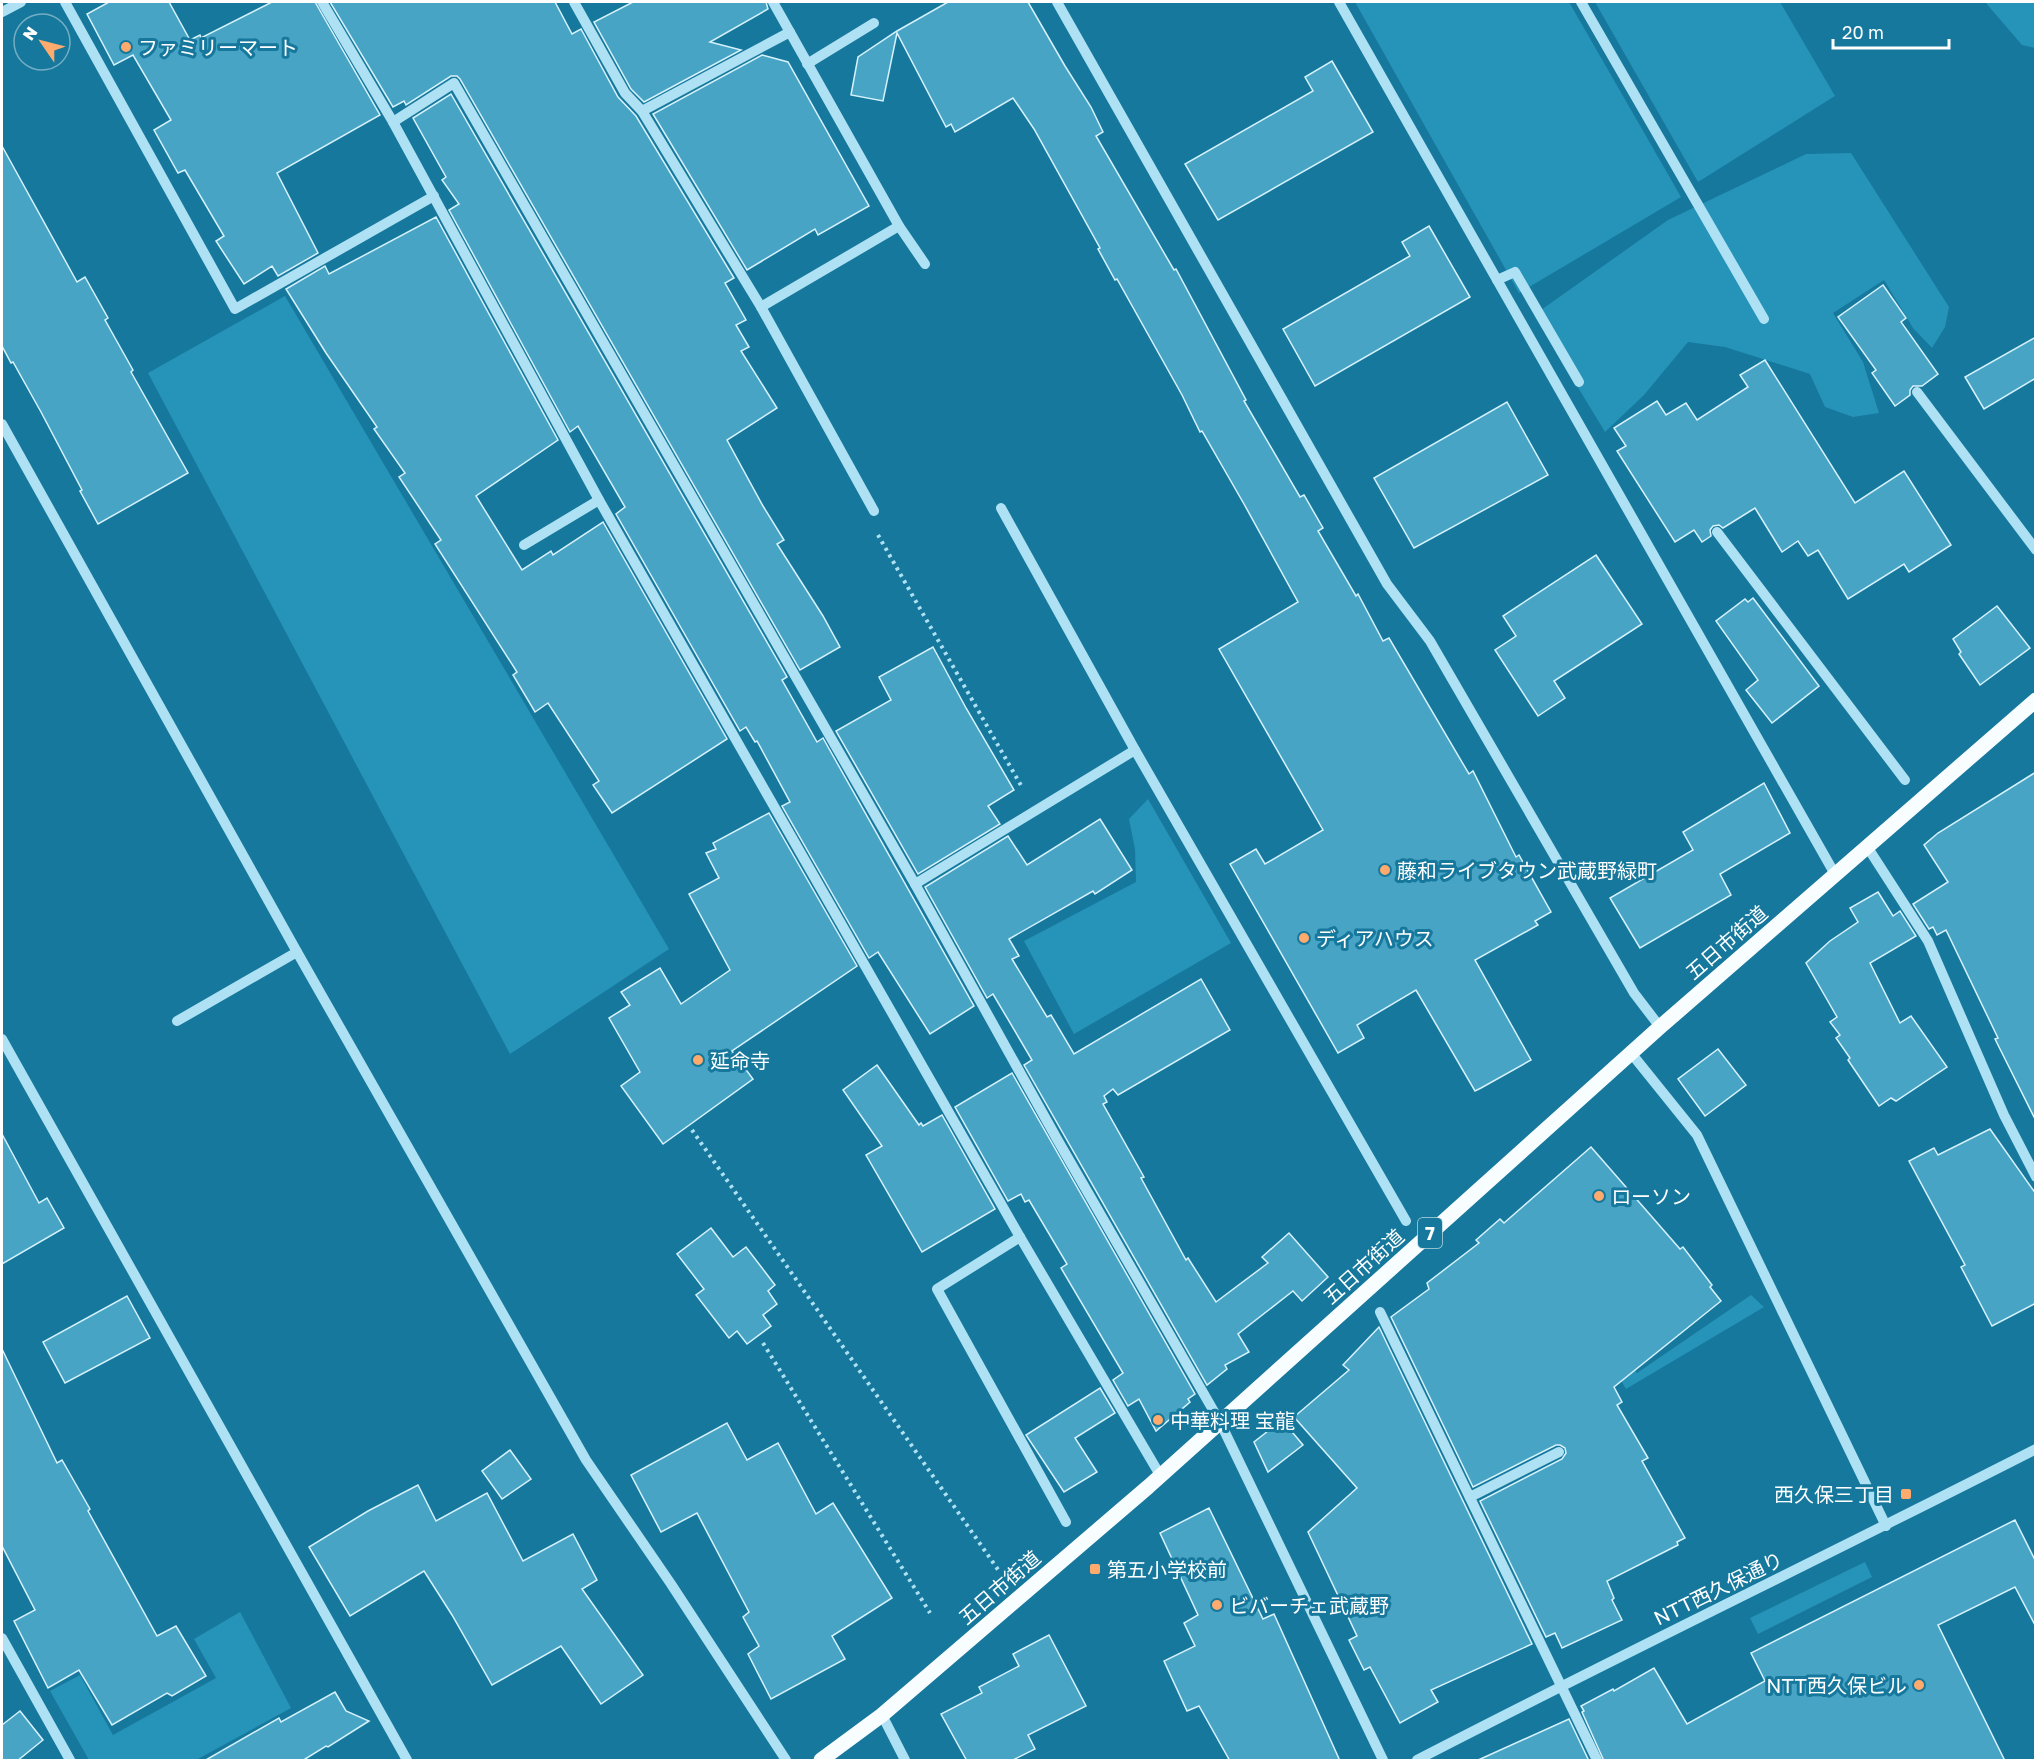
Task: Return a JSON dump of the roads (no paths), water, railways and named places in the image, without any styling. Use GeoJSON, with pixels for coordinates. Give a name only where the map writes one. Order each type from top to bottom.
{"type":"FeatureCollection","features":[{"type":"Feature","properties":{"kind":"main road","name":"五日市街道"},"geometry":{"type":"LineString","coordinates":[[821,1761],[882,1715],[1160,1475],[1660,1027],[2036,700]]}},
{"type":"Feature","properties":{"kind":"street"},"geometry":{"type":"LineString","coordinates":[[2,12],[21,2]]}},
{"type":"Feature","properties":{"kind":"street"},"geometry":{"type":"LineString","coordinates":[[65,2],[235,309],[434,196]]}},
{"type":"Feature","properties":{"kind":"street"},"geometry":{"type":"LineString","coordinates":[[322,2],[393,122],[599,500],[1020,1238],[1160,1475]]}},
{"type":"Feature","properties":{"kind":"street"},"geometry":{"type":"LineString","coordinates":[[574,2],[626,93],[642,111],[761,307],[874,511]]}},
{"type":"Feature","properties":{"kind":"street"},"geometry":{"type":"LineString","coordinates":[[773,2],[900,226],[925,264]]}},
{"type":"Feature","properties":{"kind":"street"},"geometry":{"type":"LineString","coordinates":[[1057,2],[1387,584],[1430,641],[1634,993],[1660,1027]]}},
{"type":"Feature","properties":{"kind":"street"},"geometry":{"type":"LineString","coordinates":[[1339,2],[1836,876]]}},
{"type":"Feature","properties":{"kind":"street"},"geometry":{"type":"LineString","coordinates":[[1581,2],[1764,319]]}},
{"type":"Feature","properties":{"kind":"street"},"geometry":{"type":"LineString","coordinates":[[807,64],[874,23]]}},
{"type":"Feature","properties":{"kind":"street"},"geometry":{"type":"LineString","coordinates":[[642,111],[790,32]]}},
{"type":"Feature","properties":{"kind":"street"},"geometry":{"type":"LineString","coordinates":[[393,122],[454,83],[915,884],[1057,1139],[1220,1422],[1383,1761]]}},
{"type":"Feature","properties":{"kind":"street"},"geometry":{"type":"LineString","coordinates":[[761,307],[900,226]]}},
{"type":"Feature","properties":{"kind":"street"},"geometry":{"type":"LineString","coordinates":[[1497,280],[1515,272],[1579,382]]}},
{"type":"Feature","properties":{"kind":"street"},"geometry":{"type":"LineString","coordinates":[[1917,393],[2036,550]]}},
{"type":"Feature","properties":{"kind":"street"},"geometry":{"type":"LineString","coordinates":[[2,424],[297,952],[586,1460],[671,1584],[786,1761]]}},
{"type":"Feature","properties":{"kind":"street"},"geometry":{"type":"LineString","coordinates":[[524,545],[599,500]]}},
{"type":"Feature","properties":{"kind":"street"},"geometry":{"type":"LineString","coordinates":[[1001,508],[1135,750],[1406,1221]]}},
{"type":"Feature","properties":{"kind":"street"},"geometry":{"type":"LineString","coordinates":[[1717,532],[1905,780]]}},
{"type":"Feature","properties":{"kind":"street"},"geometry":{"type":"LineString","coordinates":[[915,884],[1135,750]]}},
{"type":"Feature","properties":{"kind":"street"},"geometry":{"type":"LineString","coordinates":[[1868,848],[1928,941],[2004,1115],[2036,1177]]}},
{"type":"Feature","properties":{"kind":"street"},"geometry":{"type":"LineString","coordinates":[[177,1021],[297,952]]}},
{"type":"Feature","properties":{"kind":"street"},"geometry":{"type":"LineString","coordinates":[[2,1039],[407,1761]]}},
{"type":"Feature","properties":{"kind":"street"},"geometry":{"type":"LineString","coordinates":[[1631,1053],[1697,1135],[1886,1526]]}},
{"type":"Feature","properties":{"kind":"street"},"geometry":{"type":"LineString","coordinates":[[1020,1238],[937,1289],[1066,1522]]}},
{"type":"Feature","properties":{"kind":"street"},"geometry":{"type":"LineString","coordinates":[[1380,1312],[1597,1761]]}},
{"type":"Feature","properties":{"kind":"street","name":"NTT西久保通り"},"geometry":{"type":"LineString","coordinates":[[1418,1761],[1561,1685],[2035,1451]]}},
{"type":"Feature","properties":{"kind":"street"},"geometry":{"type":"LineString","coordinates":[[1470,1497],[1559,1452]]}},
{"type":"Feature","properties":{"kind":"street"},"geometry":{"type":"LineString","coordinates":[[2,1638],[70,1761]]}},
{"type":"Feature","properties":{"kind":"street"},"geometry":{"type":"LineString","coordinates":[[882,1715],[905,1761]]}},
{"type":"Feature","properties":{"kind":"place","name":"ファミリーマート"},"geometry":{"type":"Point","coordinates":[126,47]}},
{"type":"Feature","properties":{"kind":"place","name":"藤和ライブタウン武蔵野緑町"},"geometry":{"type":"Point","coordinates":[1385,870]}},
{"type":"Feature","properties":{"kind":"place","name":"ディアハウス"},"geometry":{"type":"Point","coordinates":[1304,938]}},
{"type":"Feature","properties":{"kind":"place","name":"延命寺"},"geometry":{"type":"Point","coordinates":[698,1060]}},
{"type":"Feature","properties":{"kind":"place","name":"ローソン"},"geometry":{"type":"Point","coordinates":[1599,1196]}},
{"type":"Feature","properties":{"kind":"place","name":"中華料理 宝龍"},"geometry":{"type":"Point","coordinates":[1158,1420]}},
{"type":"Feature","properties":{"kind":"place","name":"西久保三丁目"},"geometry":{"type":"Point","coordinates":[1906,1494]}},
{"type":"Feature","properties":{"kind":"place","name":"第五小学校前"},"geometry":{"type":"Point","coordinates":[1095,1569]}},
{"type":"Feature","properties":{"kind":"place","name":"ビバーチェ武蔵野"},"geometry":{"type":"Point","coordinates":[1217,1605]}},
{"type":"Feature","properties":{"kind":"place","name":"NTT西久保ビル"},"geometry":{"type":"Point","coordinates":[1919,1685]}}]}
